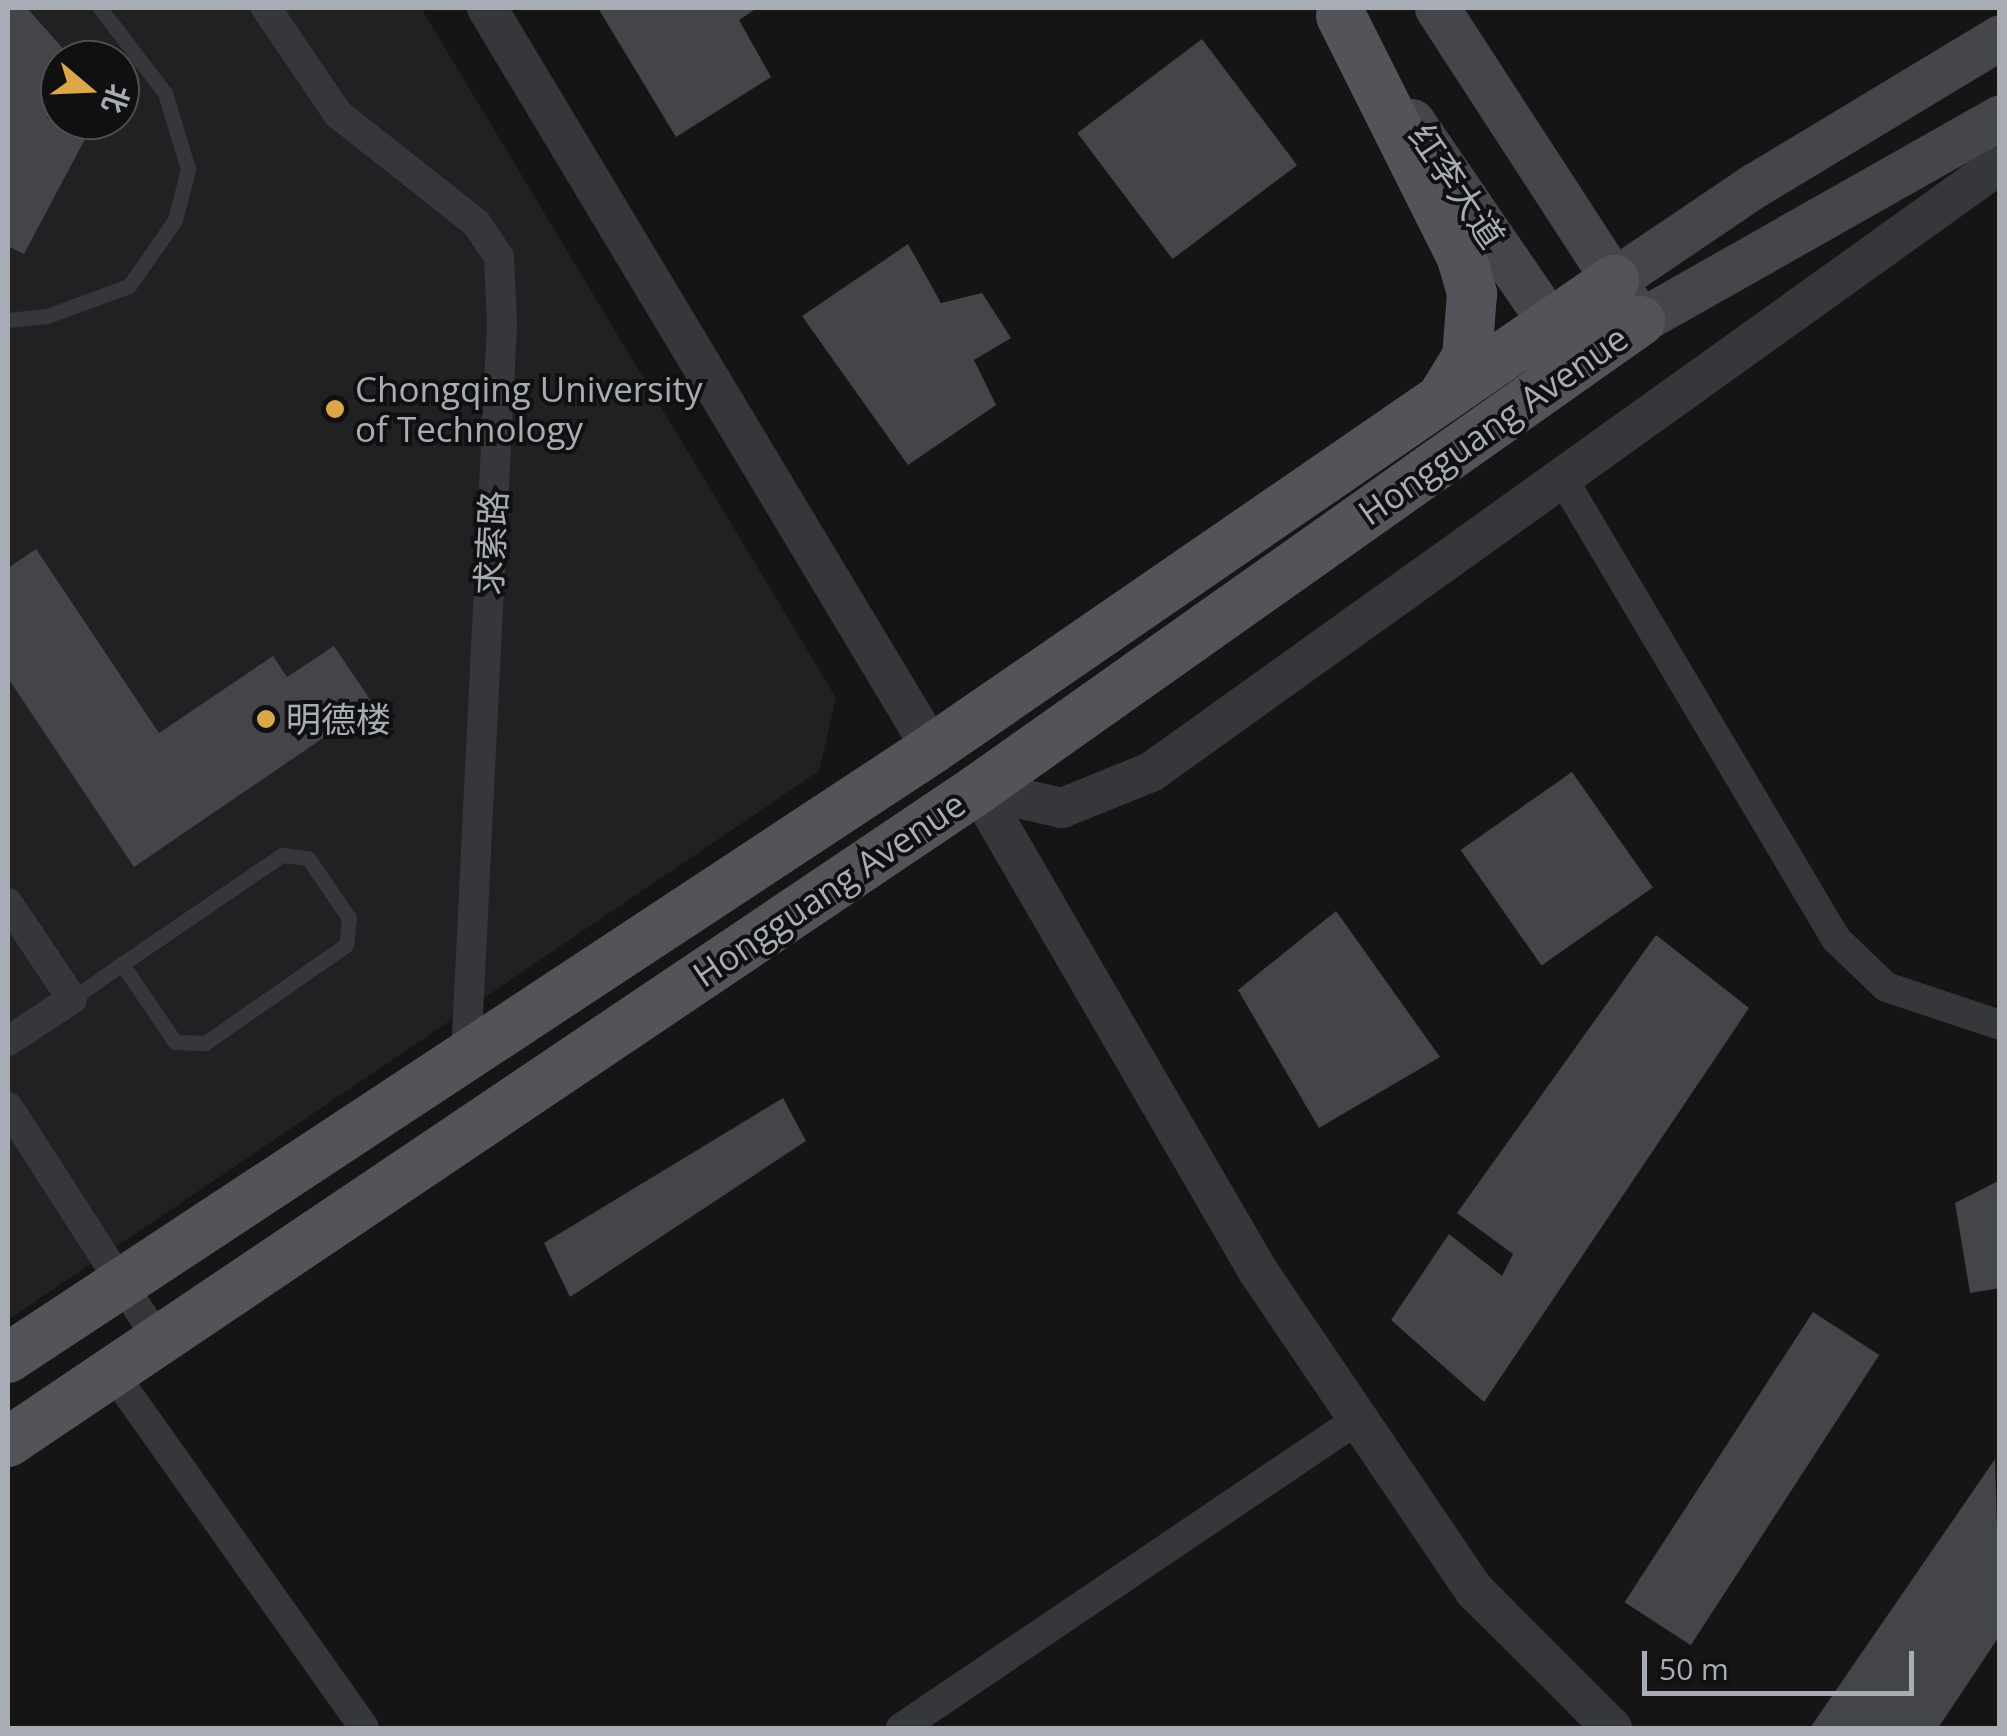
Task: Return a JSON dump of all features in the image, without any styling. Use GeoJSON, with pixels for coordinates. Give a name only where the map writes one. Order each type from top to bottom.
{"type":"FeatureCollection","features":[{"type":"Feature","properties":{"kind":"main road"},"geometry":{"type":"LineString","coordinates":[[1436,8],[1640,322],[2000,117]]}},
{"type":"Feature","properties":{"kind":"main road"},"geometry":{"type":"LineString","coordinates":[[1338,12],[1462,258],[1472,294],[1467,356],[1444,395]]}},
{"type":"Feature","properties":{"kind":"main road","name":"红李大道"},"geometry":{"type":"LineString","coordinates":[[1338,12],[1578,364]]}},
{"type":"Feature","properties":{"kind":"main road"},"geometry":{"type":"LineString","coordinates":[[1614,280],[1755,185],[2000,37]]}},
{"type":"Feature","properties":{"kind":"main road","name":"Hongguang Avenue"},"geometry":{"type":"LineString","coordinates":[[8,1358],[932,749],[1549,321],[1614,280]]}},
{"type":"Feature","properties":{"kind":"main road","name":"Hongguang Avenue"},"geometry":{"type":"LineString","coordinates":[[13,1426],[113,1373],[978,789],[1640,322]]}},
{"type":"Feature","properties":{"kind":"street","name":"求索路"},"geometry":{"type":"LineString","coordinates":[[266,8],[338,114],[476,223],[500,257],[502,324],[466,1055]]}},
{"type":"Feature","properties":{"kind":"street"},"geometry":{"type":"LineString","coordinates":[[487,8],[932,749]]}},
{"type":"Feature","properties":{"kind":"street"},"geometry":{"type":"LineString","coordinates":[[978,789],[1062,808],[1150,772],[1564,481],[2000,164]]}},
{"type":"Feature","properties":{"kind":"street"},"geometry":{"type":"LineString","coordinates":[[1564,481],[1836,940],[1886,987],[2000,1026]]}},
{"type":"Feature","properties":{"kind":"street"},"geometry":{"type":"LineString","coordinates":[[978,789],[1258,1271],[1475,1591],[1612,1728]]}},
{"type":"Feature","properties":{"kind":"street"},"geometry":{"type":"LineString","coordinates":[[8,903],[72,999],[8,1041]]}},
{"type":"Feature","properties":{"kind":"street"},"geometry":{"type":"LineString","coordinates":[[8,1107],[159,1341]]}},
{"type":"Feature","properties":{"kind":"street"},"geometry":{"type":"LineString","coordinates":[[113,1373],[364,1728]]}},
{"type":"Feature","properties":{"kind":"street"},"geometry":{"type":"LineString","coordinates":[[900,1728],[1358,1418]]}},
{"type":"Feature","properties":{"kind":"lane"},"geometry":{"type":"LineString","coordinates":[[8,320],[47,316],[129,286],[175,220],[188,170],[165,93],[100,8]]}},
{"type":"Feature","properties":{"kind":"lane"},"geometry":{"type":"LineString","coordinates":[[72,999],[122,964],[282,856],[308,858],[349,918],[346,946],[205,1042],[175,1042],[122,964]]}},
{"type":"Feature","properties":{"kind":"shaded area","name":"Chongqing University of Technology"},"geometry":{"type":"Polygon","coordinates":[[[8,8],[421,8],[836,698],[819,771],[8,1320],[8,8]]]}},
{"type":"Feature","properties":{"kind":"building"},"geometry":{"type":"Polygon","coordinates":[[[8,8],[27,8],[55,40],[40,40],[40,140],[84,140],[24,254],[8,246],[8,8]]]}},
{"type":"Feature","properties":{"kind":"building"},"geometry":{"type":"Polygon","coordinates":[[[598,8],[757,8],[739,20],[771,77],[676,137],[598,8]]]}},
{"type":"Feature","properties":{"kind":"building"},"geometry":{"type":"Polygon","coordinates":[[[1202,39],[1297,165],[1172,259],[1077,133],[1202,39]]]}},
{"type":"Feature","properties":{"kind":"building"},"geometry":{"type":"Polygon","coordinates":[[[908,244],[941,303],[982,293],[1011,338],[974,360],[996,405],[908,465],[802,316],[908,244]]]}},
{"type":"Feature","properties":{"kind":"building","name":"明德楼"},"geometry":{"type":"Polygon","coordinates":[[[36,549],[159,733],[273,656],[287,677],[334,646],[373,704],[134,867],[8,678],[8,568],[36,549]]]}},
{"type":"Feature","properties":{"kind":"building"},"geometry":{"type":"Polygon","coordinates":[[[1572,772],[1653,888],[1541,966],[1461,850],[1572,772]]]}},
{"type":"Feature","properties":{"kind":"building"},"geometry":{"type":"Polygon","coordinates":[[[1336,911],[1440,1057],[1319,1128],[1238,990],[1336,911]]]}},
{"type":"Feature","properties":{"kind":"building"},"geometry":{"type":"Polygon","coordinates":[[[1656,935],[1749,1008],[1484,1402],[1391,1320],[1449,1234],[1502,1276],[1513,1254],[1457,1213],[1656,935]]]}},
{"type":"Feature","properties":{"kind":"building"},"geometry":{"type":"Polygon","coordinates":[[[783,1098],[806,1141],[570,1297],[544,1243],[783,1098]]]}},
{"type":"Feature","properties":{"kind":"building"},"geometry":{"type":"Polygon","coordinates":[[[2000,1180],[2000,1288],[1970,1293],[1955,1203],[2000,1180]]]}},
{"type":"Feature","properties":{"kind":"building"},"geometry":{"type":"Polygon","coordinates":[[[1813,1312],[1879,1355],[1691,1645],[1625,1602],[1813,1312]]]}},
{"type":"Feature","properties":{"kind":"building"},"geometry":{"type":"Polygon","coordinates":[[[1995,1459],[2000,1635],[1938,1728],[1810,1728],[1995,1459]]]}},
{"type":"Feature","properties":{"kind":"place","name":"Chongqing University of Technology"},"geometry":{"type":"Point","coordinates":[335,409]}},
{"type":"Feature","properties":{"kind":"place","name":"明德楼"},"geometry":{"type":"Point","coordinates":[266,719]}}]}
